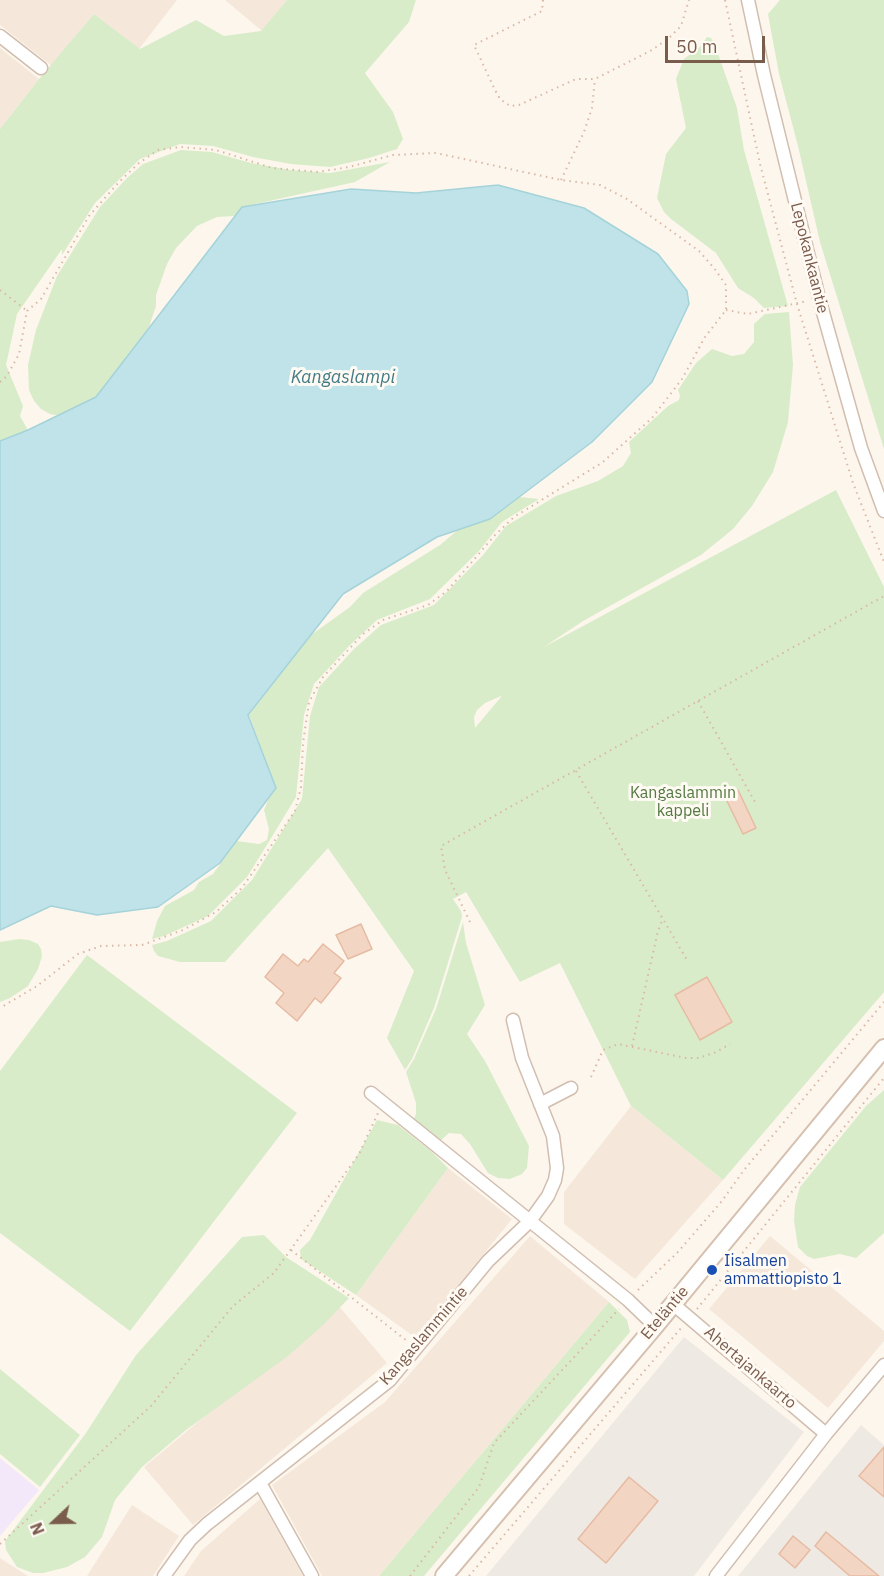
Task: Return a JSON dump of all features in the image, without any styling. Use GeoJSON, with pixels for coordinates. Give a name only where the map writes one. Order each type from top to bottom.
{"type":"FeatureCollection","features":[{"type":"Feature","properties":{"kind":"street","name":"Lepokankaantie"},"geometry":{"type":"LineString","coordinates":[[748,0],[764,75],[819,298],[861,448],[884,512]]}},
{"type":"Feature","properties":{"kind":"street"},"geometry":{"type":"LineString","coordinates":[[0,36],[41,68]]}},
{"type":"Feature","properties":{"kind":"street","name":"Kangaslammintie"},"geometry":{"type":"LineString","coordinates":[[164,1576],[190,1540],[207,1524],[390,1380],[488,1261],[530,1221],[548,1196],[557,1168],[553,1136],[522,1058],[513,1020]]}},
{"type":"Feature","properties":{"kind":"street","name":"Eteläntie"},"geometry":{"type":"LineString","coordinates":[[444,1576],[884,1048]]}},
{"type":"Feature","properties":{"kind":"street"},"geometry":{"type":"LineString","coordinates":[[540,1104],[571,1088]]}},
{"type":"Feature","properties":{"kind":"street"},"geometry":{"type":"LineString","coordinates":[[371,1093],[628,1300],[654,1326]]}},
{"type":"Feature","properties":{"kind":"street","name":"Ahertajankaarto"},"geometry":{"type":"LineString","coordinates":[[673,1304],[826,1434]]}},
{"type":"Feature","properties":{"kind":"street"},"geometry":{"type":"LineString","coordinates":[[716,1576],[826,1434],[884,1365]]}},
{"type":"Feature","properties":{"kind":"street"},"geometry":{"type":"LineString","coordinates":[[260,1483],[312,1576]]}},
{"type":"Feature","properties":{"kind":"path"},"geometry":{"type":"LineString","coordinates":[[543,0],[542,10],[474,45],[500,99],[510,106],[519,105],[576,79],[595,79],[652,50],[681,26],[689,0]]}},
{"type":"Feature","properties":{"kind":"path"},"geometry":{"type":"LineString","coordinates":[[725,0],[760,164],[797,304],[853,483],[884,562]]}},
{"type":"Feature","properties":{"kind":"path"},"geometry":{"type":"LineString","coordinates":[[561,180],[592,108],[595,79]]}},
{"type":"Feature","properties":{"kind":"path"},"geometry":{"type":"LineString","coordinates":[[0,381],[7,376],[20,354],[27,311],[41,299],[89,216],[139,163],[158,150],[180,147],[216,150],[272,168],[318,172],[349,167],[393,155],[436,153],[561,180],[600,185],[627,199],[699,251],[726,285],[726,310],[705,337],[682,379],[652,418],[603,462],[514,517],[495,535],[447,591],[428,605],[383,620],[363,634],[323,677],[309,702],[303,743],[301,787],[295,811],[242,888],[216,912],[183,930],[142,945],[101,946],[78,954],[37,986],[0,1008]]}},
{"type":"Feature","properties":{"kind":"path"},"geometry":{"type":"LineString","coordinates":[[0,290],[27,311]]}},
{"type":"Feature","properties":{"kind":"path"},"geometry":{"type":"LineString","coordinates":[[726,310],[748,314],[819,298]]}},
{"type":"Feature","properties":{"kind":"path"},"geometry":{"type":"LineString","coordinates":[[470,922],[445,870],[441,846],[884,596]]}},
{"type":"Feature","properties":{"kind":"path"},"geometry":{"type":"LineString","coordinates":[[698,701],[755,802]]}},
{"type":"Feature","properties":{"kind":"path"},"geometry":{"type":"LineString","coordinates":[[576,770],[687,960]]}},
{"type":"Feature","properties":{"kind":"path"},"geometry":{"type":"LineString","coordinates":[[632,1046],[657,932],[662,919]]}},
{"type":"Feature","properties":{"kind":"path"},"geometry":{"type":"LineString","coordinates":[[410,1576],[478,1486],[494,1443],[628,1300],[677,1253],[884,1002]]}},
{"type":"Feature","properties":{"kind":"path"},"geometry":{"type":"LineString","coordinates":[[591,1077],[603,1050],[618,1044],[686,1058],[698,1058],[714,1053],[730,1044]]}},
{"type":"Feature","properties":{"kind":"path"},"geometry":{"type":"LineString","coordinates":[[469,1576],[690,1317],[884,1078]]}},
{"type":"Feature","properties":{"kind":"path"},"geometry":{"type":"LineString","coordinates":[[0,1544],[151,1406],[233,1306],[274,1273],[359,1154],[383,1103]]}},
{"type":"Feature","properties":{"kind":"path"},"geometry":{"type":"LineString","coordinates":[[291,1250],[417,1348]]}},
{"type":"Feature","properties":{"kind":"shaded area"},"geometry":{"type":"Polygon","coordinates":[[[0,0],[177,0],[139,49],[94,14],[52,66],[0,25],[0,0]]]}},
{"type":"Feature","properties":{"kind":"shaded area"},"geometry":{"type":"Polygon","coordinates":[[[225,0],[287,0],[262,31],[225,0]]]}},
{"type":"Feature","properties":{"kind":"shaded area"},"geometry":{"type":"Polygon","coordinates":[[[0,48],[39,79],[0,129],[0,48]]]}},
{"type":"Feature","properties":{"kind":"shaded area"},"geometry":{"type":"Polygon","coordinates":[[[631,1106],[723,1180],[635,1279],[564,1224],[564,1192],[631,1106]]]}},
{"type":"Feature","properties":{"kind":"shaded area"},"geometry":{"type":"Polygon","coordinates":[[[448,1168],[512,1219],[416,1338],[356,1295],[448,1168]]]}},
{"type":"Feature","properties":{"kind":"shaded area"},"geometry":{"type":"Polygon","coordinates":[[[530,1236],[609,1302],[379,1576],[322,1576],[272,1485],[385,1402],[530,1236]]]}},
{"type":"Feature","properties":{"kind":"shaded area"},"geometry":{"type":"Polygon","coordinates":[[[770,1236],[884,1331],[884,1341],[828,1408],[709,1309],[770,1236]]]}},
{"type":"Feature","properties":{"kind":"shaded area"},"geometry":{"type":"Polygon","coordinates":[[[338,1305],[387,1363],[193,1525],[144,1467],[338,1305]]]}},
{"type":"Feature","properties":{"kind":"shaded area"},"geometry":{"type":"Polygon","coordinates":[[[684,1337],[804,1432],[694,1576],[486,1576],[684,1337]]]}},
{"type":"Feature","properties":{"kind":"shaded area"},"geometry":{"type":"Polygon","coordinates":[[[861,1425],[884,1445],[884,1576],[738,1576],[861,1425]]]}},
{"type":"Feature","properties":{"kind":"shaded area"},"geometry":{"type":"Polygon","coordinates":[[[0,1458],[39,1490],[0,1536],[0,1458]]]}},
{"type":"Feature","properties":{"kind":"shaded area"},"geometry":{"type":"Polygon","coordinates":[[[260,1499],[303,1576],[184,1576],[201,1551],[260,1499]]]}},
{"type":"Feature","properties":{"kind":"shaded area"},"geometry":{"type":"Polygon","coordinates":[[[132,1505],[179,1536],[153,1576],[87,1576],[132,1505]]]}},
{"type":"Feature","properties":{"kind":"shaded area"},"geometry":{"type":"Polygon","coordinates":[[[0,1558],[28,1576],[0,1576],[0,1558]]]}},
{"type":"Feature","properties":{"kind":"green space"},"geometry":{"type":"Polygon","coordinates":[[[287,0],[416,0],[409,22],[365,73],[393,112],[403,139],[397,149],[330,167],[291,164],[213,146],[180,144],[140,159],[95,203],[62,255],[62,249],[17,314],[6,365],[23,406],[20,416],[28,430],[0,441],[0,129],[94,14],[140,49],[196,20],[224,36],[261,31],[287,0]]]}},
{"type":"Feature","properties":{"kind":"green space"},"geometry":{"type":"Polygon","coordinates":[[[780,0],[884,0],[884,449],[820,242],[779,74],[768,14],[780,0]]]}},
{"type":"Feature","properties":{"kind":"green space"},"geometry":{"type":"Polygon","coordinates":[[[707,37],[711,38],[715,45],[737,108],[744,150],[788,306],[764,308],[754,298],[738,288],[716,253],[671,219],[664,212],[657,198],[666,154],[686,128],[676,79],[684,59],[701,46],[707,37]]]}},
{"type":"Feature","properties":{"kind":"green space"},"geometry":{"type":"Polygon","coordinates":[[[181,150],[212,152],[251,163],[290,170],[330,173],[390,162],[355,182],[242,207],[235,216],[217,217],[197,226],[176,248],[167,264],[156,295],[156,306],[149,327],[96,397],[60,416],[50,414],[34,401],[29,390],[28,365],[36,330],[57,276],[100,207],[127,178],[143,164],[181,150]]]}},
{"type":"Feature","properties":{"kind":"green space","name":"Kangaslammin kappeli"},"geometry":{"type":"Polygon","coordinates":[[[789,312],[793,365],[788,422],[773,472],[752,506],[733,529],[701,555],[583,621],[544,647],[836,490],[884,587],[884,992],[723,1180],[631,1106],[560,963],[520,982],[466,892],[453,899],[462,917],[434,1008],[405,1070],[387,1038],[414,971],[328,848],[225,962],[180,962],[158,956],[152,945],[167,941],[211,921],[252,880],[302,799],[310,716],[319,687],[354,649],[381,625],[434,605],[483,555],[506,526],[556,496],[598,481],[623,466],[631,453],[629,442],[668,406],[679,400],[678,390],[696,363],[712,349],[732,356],[744,354],[754,342],[754,324],[765,314],[789,312]],[[501,697],[485,703],[477,710],[474,717],[475,728],[501,697]]]}},
{"type":"Feature","properties":{"kind":"green space"},"geometry":{"type":"Polygon","coordinates":[[[499,495],[539,499],[502,522],[479,551],[430,599],[377,620],[314,684],[304,715],[296,797],[247,877],[208,916],[152,939],[157,921],[165,906],[194,890],[199,882],[213,874],[237,841],[259,844],[267,840],[269,829],[264,810],[276,788],[249,715],[311,635],[350,607],[363,593],[440,545],[499,495]]]}},
{"type":"Feature","properties":{"kind":"green space"},"geometry":{"type":"Polygon","coordinates":[[[463,922],[466,943],[485,1005],[467,1034],[485,1061],[529,1146],[527,1168],[522,1174],[510,1179],[498,1178],[488,1173],[461,1134],[449,1133],[439,1142],[413,1121],[416,1114],[416,1103],[406,1072],[436,1009],[463,922]]]}},
{"type":"Feature","properties":{"kind":"green space"},"geometry":{"type":"Polygon","coordinates":[[[19,939],[38,944],[42,956],[38,969],[28,986],[0,1002],[0,942],[19,939]]]}},
{"type":"Feature","properties":{"kind":"green space"},"geometry":{"type":"Polygon","coordinates":[[[87,955],[297,1113],[130,1331],[0,1233],[0,1071],[87,955]]]}},
{"type":"Feature","properties":{"kind":"green space"},"geometry":{"type":"Polygon","coordinates":[[[884,1090],[884,1233],[856,1258],[840,1254],[814,1259],[807,1256],[798,1247],[794,1221],[800,1187],[866,1106],[884,1090]]]}},
{"type":"Feature","properties":{"kind":"green space"},"geometry":{"type":"Polygon","coordinates":[[[377,1120],[398,1125],[448,1168],[356,1295],[301,1259],[300,1250],[310,1240],[377,1120]]]}},
{"type":"Feature","properties":{"kind":"green space"},"geometry":{"type":"Polygon","coordinates":[[[264,1235],[286,1257],[349,1298],[288,1356],[186,1430],[142,1467],[115,1500],[102,1537],[85,1557],[67,1567],[43,1573],[33,1573],[17,1567],[6,1550],[5,1541],[86,1433],[136,1355],[242,1237],[264,1235]]]}},
{"type":"Feature","properties":{"kind":"green space"},"geometry":{"type":"Polygon","coordinates":[[[609,1302],[627,1320],[630,1332],[424,1576],[379,1576],[609,1302]]]}},
{"type":"Feature","properties":{"kind":"green space"},"geometry":{"type":"Polygon","coordinates":[[[0,1369],[80,1435],[40,1487],[0,1454],[0,1369]]]}},
{"type":"Feature","properties":{"kind":"water","name":"Kangaslampi"},"geometry":{"type":"Polygon","coordinates":[[[498,185],[584,208],[658,254],[687,291],[689,304],[652,382],[592,442],[490,519],[437,537],[343,594],[248,715],[276,788],[220,863],[158,907],[97,915],[51,906],[0,930],[0,441],[96,397],[242,207],[351,189],[416,193],[498,185]]]}},
{"type":"Feature","properties":{"kind":"building"},"geometry":{"type":"Polygon","coordinates":[[[738,790],[756,828],[743,834],[725,797],[738,790]]]}},
{"type":"Feature","properties":{"kind":"building"},"geometry":{"type":"Polygon","coordinates":[[[361,924],[372,949],[348,959],[336,935],[361,924]]]}},
{"type":"Feature","properties":{"kind":"building"},"geometry":{"type":"Polygon","coordinates":[[[323,944],[344,961],[334,973],[341,978],[321,1003],[315,998],[297,1021],[276,1003],[284,993],[265,977],[283,954],[298,966],[304,959],[308,962],[323,944]]]}},
{"type":"Feature","properties":{"kind":"building"},"geometry":{"type":"Polygon","coordinates":[[[707,977],[732,1022],[700,1040],[675,995],[707,977]]]}},
{"type":"Feature","properties":{"kind":"building"},"geometry":{"type":"Polygon","coordinates":[[[884,1447],[884,1497],[859,1476],[884,1447]]]}},
{"type":"Feature","properties":{"kind":"building"},"geometry":{"type":"Polygon","coordinates":[[[629,1477],[658,1501],[606,1563],[578,1539],[629,1477]]]}},
{"type":"Feature","properties":{"kind":"building"},"geometry":{"type":"Polygon","coordinates":[[[826,1532],[879,1576],[850,1576],[815,1546],[826,1532]]]}},
{"type":"Feature","properties":{"kind":"building"},"geometry":{"type":"Polygon","coordinates":[[[793,1536],[810,1550],[795,1568],[779,1554],[793,1536]]]}},
{"type":"Feature","properties":{"kind":"place","name":"Iisalmen ammattiopisto 1"},"geometry":{"type":"Point","coordinates":[712,1270]}}]}
